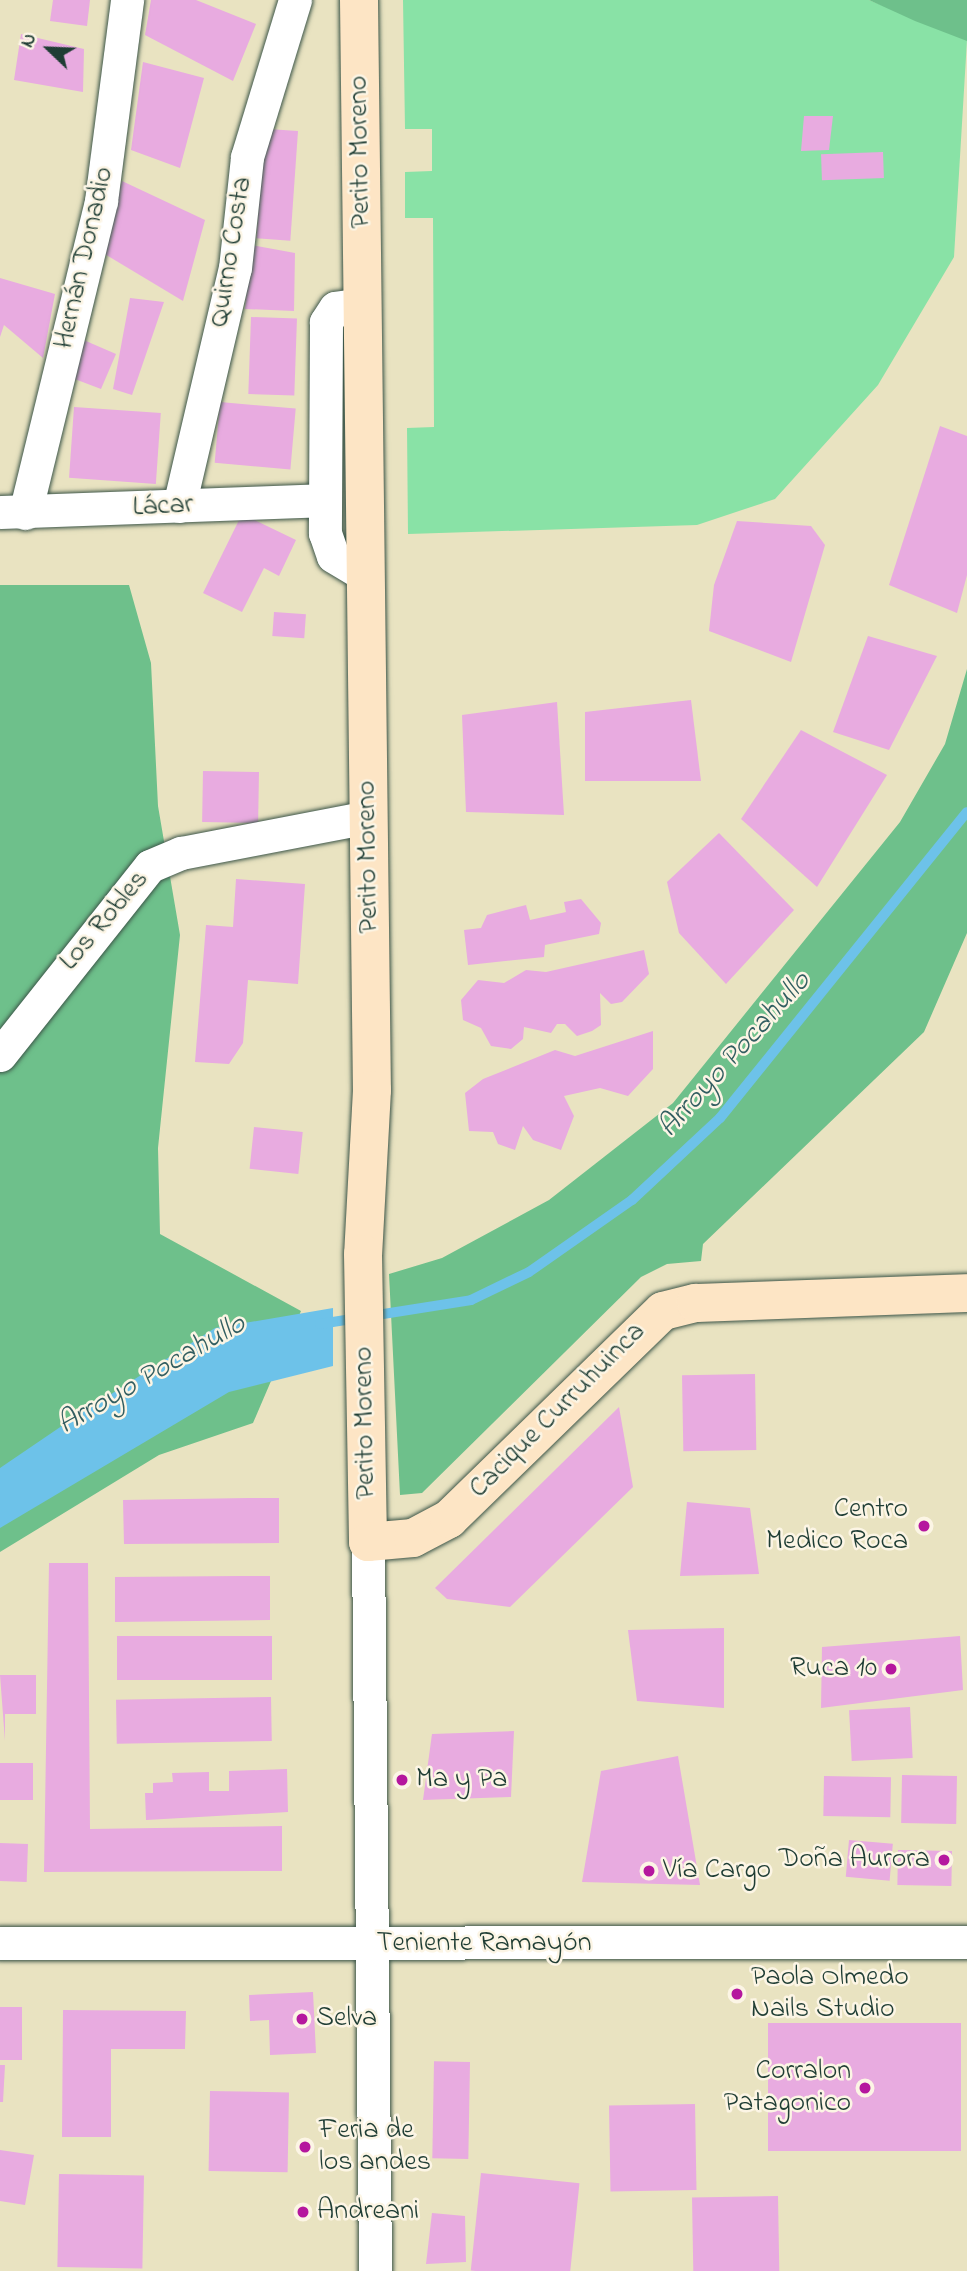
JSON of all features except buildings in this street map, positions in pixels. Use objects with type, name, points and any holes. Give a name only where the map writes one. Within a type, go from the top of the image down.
[{"type":"main road","name":"Perito Moreno","points":[[359,0],[372,1112],[363,1275],[368,1542]]},
{"type":"main road","name":"Cacique Curruhuinca","points":[[368,1542],[413,1538],[449,1519],[663,1311],[696,1303],[967,1293]]},
{"type":"main road","points":[[886,1296],[967,1316]]},
{"type":"street","name":"Hernán Donadio","points":[[12,512],[101,201],[127,0]]},
{"type":"street","name":"Quirno Costa","points":[[180,506],[235,268],[247,157],[295,0]]},
{"type":"street","points":[[363,304],[335,308],[326,321],[325,500],[329,549],[366,576]]},
{"type":"street","name":"Lácar","points":[[12,512],[325,500]]},
{"type":"street","name":"Los Robles","points":[[0,1055],[150,866],[181,853],[369,817]]},
{"type":"street","name":"Perito Moreno","points":[[368,1542],[369,1944],[375,2271]]},
{"type":"street","name":"Teniente Ramayón","points":[[0,1943],[967,1942]]},
{"type":"green space","points":[[403,0],[869,0],[967,40],[954,257],[878,385],[775,499],[697,525],[408,534],[407,428],[434,427],[433,218],[405,218],[405,172],[432,171],[432,129],[405,129]]},
{"type":"green space","points":[[869,0],[967,0],[967,41],[915,21]]},
{"type":"green space","points":[[0,585],[129,585],[151,663],[158,806],[180,935],[158,1148],[160,1234],[301,1311],[253,1423],[159,1455],[0,1552]]},
{"type":"green space","points":[[967,669],[967,933],[924,1032],[703,1244],[701,1261],[667,1264],[641,1277],[422,1493],[400,1495],[389,1274],[442,1258],[549,1200],[673,1103],[900,822],[945,744]]},
{"type":"water","points":[[333,1308],[333,1366],[229,1392],[0,1528],[0,1468],[75,1417],[215,1328]]},
{"type":"waterway","name":"Arroyo Pocahullo","points":[[320,1324],[471,1300],[529,1272],[632,1200],[720,1118],[967,812]]},
{"type":"place","name":"Centro Medico Roca","points":[[924,1526]]},
{"type":"place","name":"Ruca 10","points":[[891,1669]]},
{"type":"place","name":"Ma y Pa","points":[[402,1780]]},
{"type":"place","name":"Doña Aurora","points":[[944,1860]]},
{"type":"place","name":"Vía Cargo","points":[[649,1871]]},
{"type":"place","name":"Paola Olmedo Nails Studio","points":[[737,1994]]},
{"type":"place","name":"Selva","points":[[302,2019]]},
{"type":"place","name":"Corralon Patagonico","points":[[865,2088]]},
{"type":"place","name":"Feria de los andes","points":[[305,2147]]},
{"type":"place","name":"Andreani","points":[[303,2212]]}]
